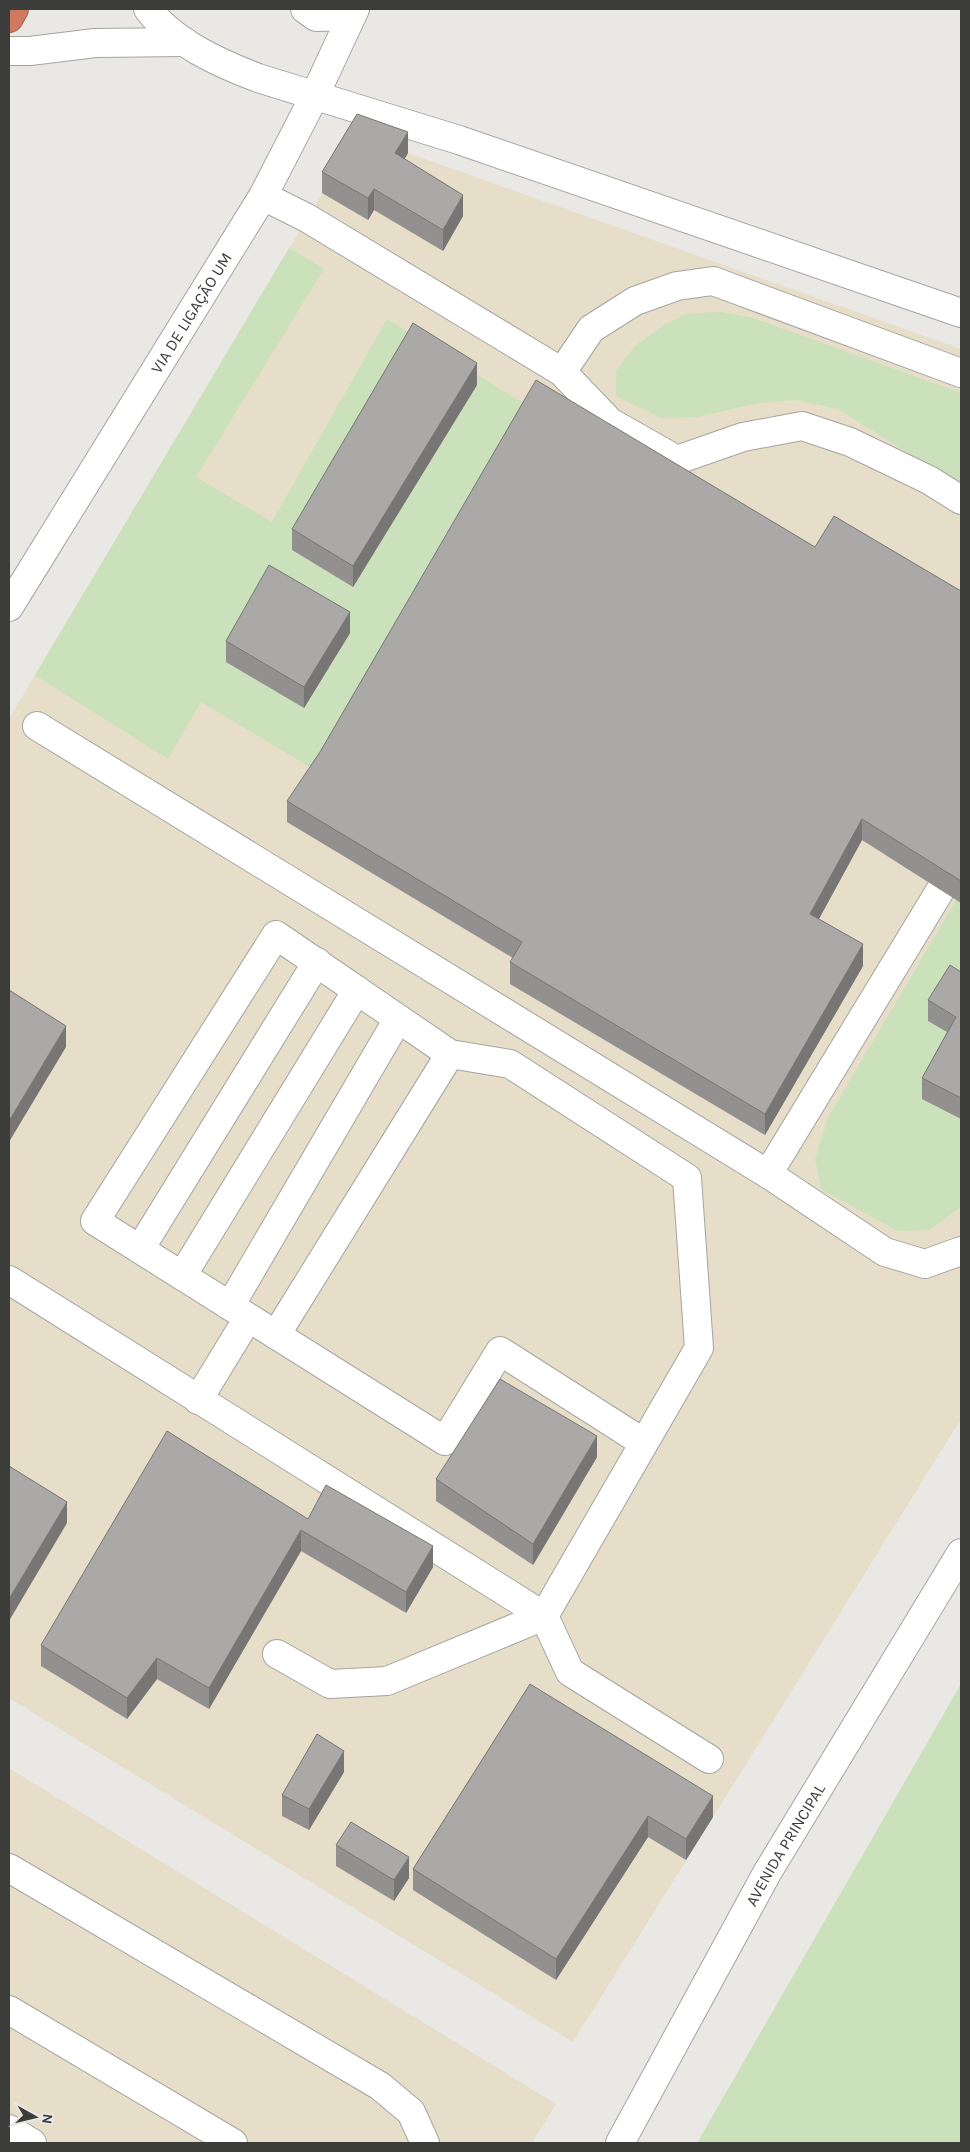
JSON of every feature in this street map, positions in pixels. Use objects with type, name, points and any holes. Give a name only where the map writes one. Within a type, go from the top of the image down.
[{"type":"highway","points":[[9,18],[14,9]]},
{"type":"lane","points":[[148,9],[185,42],[228,67],[314,97],[459,140],[961,314]]},
{"type":"lane","points":[[305,9],[316,17],[353,12]]},
{"type":"lane","name":"VIA DE LIGAÇÃO UM","points":[[9,607],[263,196],[314,97],[353,12]]},
{"type":"lane","points":[[9,51],[30,51],[95,43],[185,42]]},
{"type":"lane","points":[[263,196],[307,218],[562,372],[610,422],[677,460],[743,437],[802,426],[850,442],[930,480],[961,500]]},
{"type":"lane","points":[[562,372],[591,329],[635,301],[677,286],[713,281],[961,373]]},
{"type":"lane","points":[[37,726],[768,1174],[885,1252],[925,1264],[961,1251]]},
{"type":"lane","points":[[768,1174],[941,889]]},
{"type":"lane","points":[[277,1654],[330,1684],[387,1681],[544,1616],[644,1444],[699,1348],[686,1178],[510,1064],[450,1054],[276,935],[95,1221],[445,1441],[500,1351],[644,1444]]},
{"type":"lane","points":[[140,1249],[317,962]]},
{"type":"lane","points":[[182,1276],[357,990]]},
{"type":"lane","points":[[198,1400],[239,1312],[398,1018]]},
{"type":"lane","points":[[276,1335],[450,1054]]},
{"type":"lane","points":[[9,1280],[544,1616],[570,1672],[709,1758]]},
{"type":"lane","name":"AVENIDA PRINCIPAL","points":[[620,2143],[767,1873],[961,1552]]},
{"type":"lane","points":[[9,1868],[380,2086],[411,2112],[424,2143]]},
{"type":"lane","points":[[9,2010],[233,2143]]},
{"type":"lane","points":[[9,2129],[32,2143]]},
{"type":"shaded area","points":[[357,135],[961,349],[961,1419],[573,2042],[9,1698],[9,719]]},
{"type":"shaded area","points":[[9,1768],[556,2104],[532,2143],[9,2143]]},
{"type":"green space","points":[[289,248],[324,269],[196,477],[272,522],[387,319],[531,408],[320,773],[201,702],[168,759],[35,675]]},
{"type":"green space","points":[[720,312],[750,317],[961,393],[961,486],[838,409],[796,400],[759,403],[697,417],[661,418],[616,396],[616,371],[635,346],[663,326],[686,314]]},
{"type":"green space","points":[[957,899],[961,902],[961,993],[956,1038],[961,1119],[961,1207],[929,1230],[898,1231],[821,1189],[815,1159],[829,1116]]},
{"type":"green space","points":[[961,1684],[961,2143],[697,2143]]},
{"type":"building","points":[[357,114],[408,132],[395,153],[463,195],[443,230],[374,189],[368,198],[322,172]]},
{"type":"building","points":[[413,323],[477,363],[353,566],[292,529]]},
{"type":"building","points":[[536,380],[815,547],[834,516],[961,591],[961,881],[862,819],[810,914],[863,944],[765,1114],[510,962],[522,942],[287,801],[320,752]]},
{"type":"building","points":[[269,565],[350,612],[304,687],[226,641]]},
{"type":"building","points":[[950,965],[961,972],[961,1098],[922,1078],[956,1017],[928,1000]]},
{"type":"building","points":[[9,990],[66,1026],[9,1121]]},
{"type":"building","points":[[500,1379],[597,1436],[533,1544],[436,1479]]},
{"type":"building","points":[[167,1431],[308,1519],[326,1485],[433,1546],[406,1592],[301,1530],[209,1688],[157,1658],[127,1698],[41,1645]]},
{"type":"building","points":[[9,1466],[67,1502],[9,1599]]},
{"type":"building","points":[[530,1684],[713,1796],[686,1839],[648,1816],[556,1959],[413,1869]]},
{"type":"building","points":[[317,1734],[344,1751],[309,1809],[282,1795]]},
{"type":"building","points":[[351,1822],[409,1857],[394,1880],[336,1845]]}]
